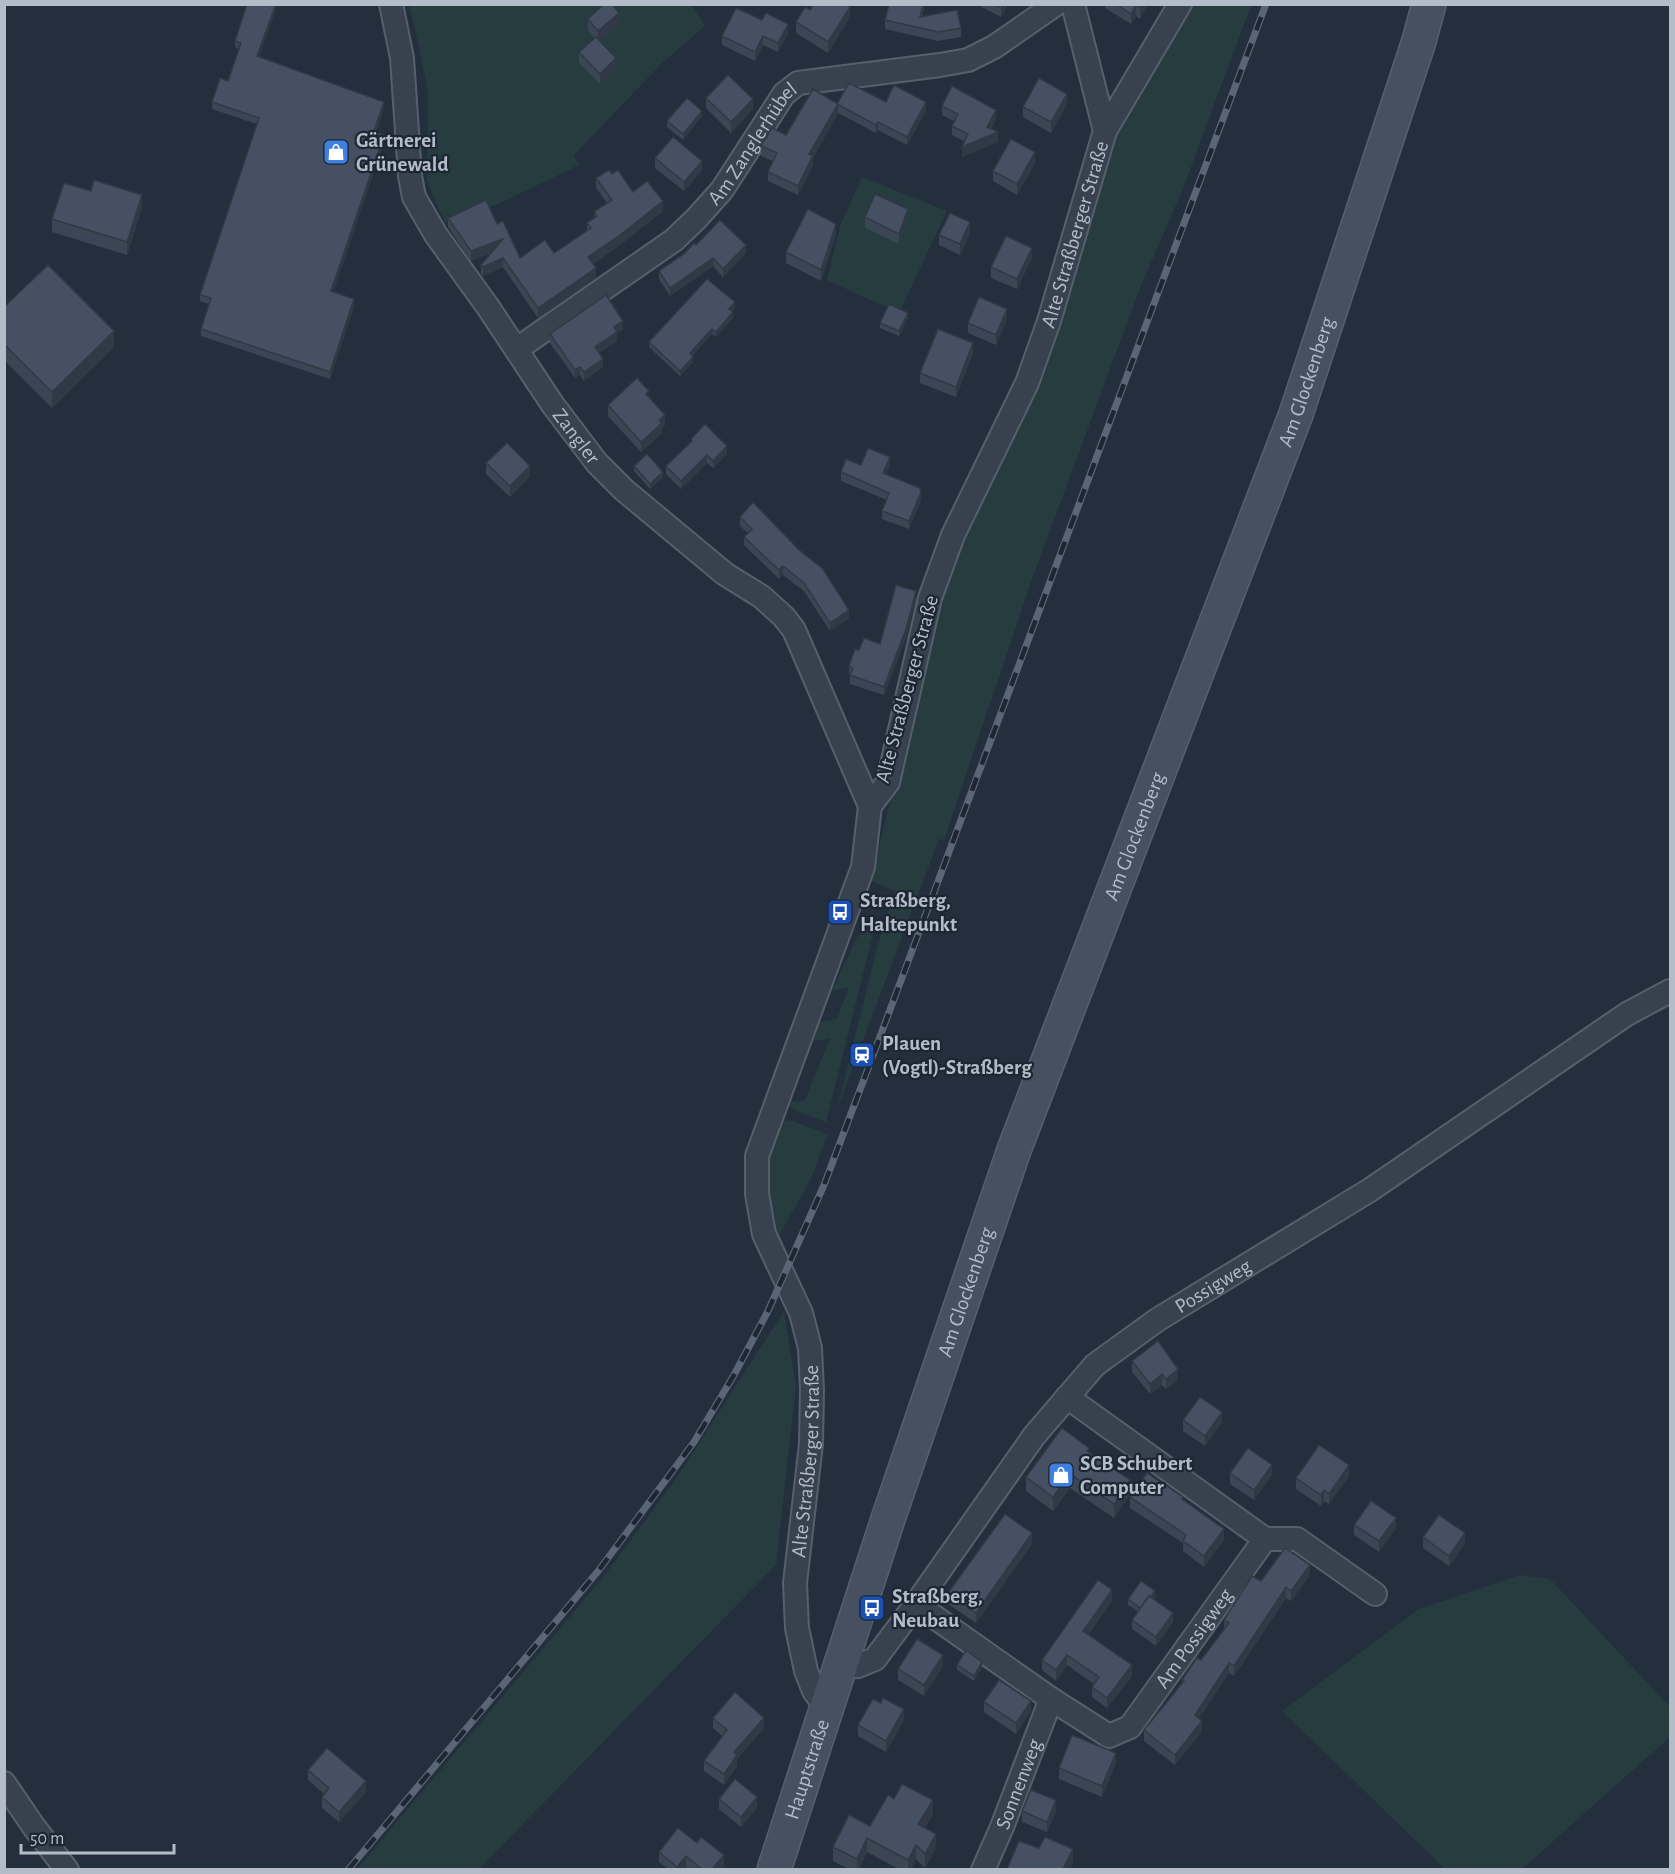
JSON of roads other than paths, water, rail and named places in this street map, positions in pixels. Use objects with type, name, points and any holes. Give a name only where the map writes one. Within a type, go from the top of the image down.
[{"type":"main road","name":"Am Glockenberg","points":[[840,1667],[1014,1150],[1296,414],[1419,41],[1429,4]]},
{"type":"main road","name":"Hauptstraße","points":[[774,1869],[840,1667]]},
{"type":"street","name":"Zangler","points":[[391,4],[402,58],[410,176],[414,197],[436,236],[517,349],[553,405],[597,463],[624,490],[725,574],[762,597],[794,630],[870,806]]},
{"type":"street","name":"Am Zanglerhübel","points":[[517,349],[674,240],[689,226],[722,190],[784,94],[798,82],[968,60],[994,48],[1056,4]]},
{"type":"street","points":[[1073,4],[1105,131]]},
{"type":"street","name":"Alte Straßberger Straße","points":[[827,1709],[814,1691],[806,1671],[796,1617],[795,1583],[811,1444],[810,1348],[801,1313],[764,1234],[757,1194],[757,1156],[863,867],[870,806],[888,782],[930,598],[953,535],[1028,383],[1049,321],[1105,131],[1180,4]]},
{"type":"street","name":"Possigweg","points":[[840,1667],[858,1666],[875,1659],[1034,1436],[1095,1365],[1156,1320],[1370,1190],[1627,1014],[1671,991]]},
{"type":"street","points":[[1067,1397],[1265,1539],[1297,1539],[1374,1594]]},
{"type":"street","name":"Am Possigweg","points":[[916,1604],[1051,1699],[1109,1736],[1130,1727],[1265,1539]]},
{"type":"street","name":"Sonnenweg","points":[[983,1869],[1002,1827],[1051,1699]]},
{"type":"street","points":[[4,1783],[34,1827],[67,1869]]},
{"type":"railway","points":[[348,1870],[599,1570],[694,1442],[734,1375],[768,1311],[824,1185],[1266,4]]},
{"type":"place","name":"Gärtnerei Grünewald","points":[[336,152]]},
{"type":"place","name":"Straßberg, Haltepunkt","points":[[840,912]]},
{"type":"place","name":"Plauen (Vogtl)-Straßberg","points":[[862,1055]]},
{"type":"place","name":"SCB Schubert Computer","points":[[1061,1475]]},
{"type":"place","name":"Straßberg, Neubau","points":[[872,1608]]}]
